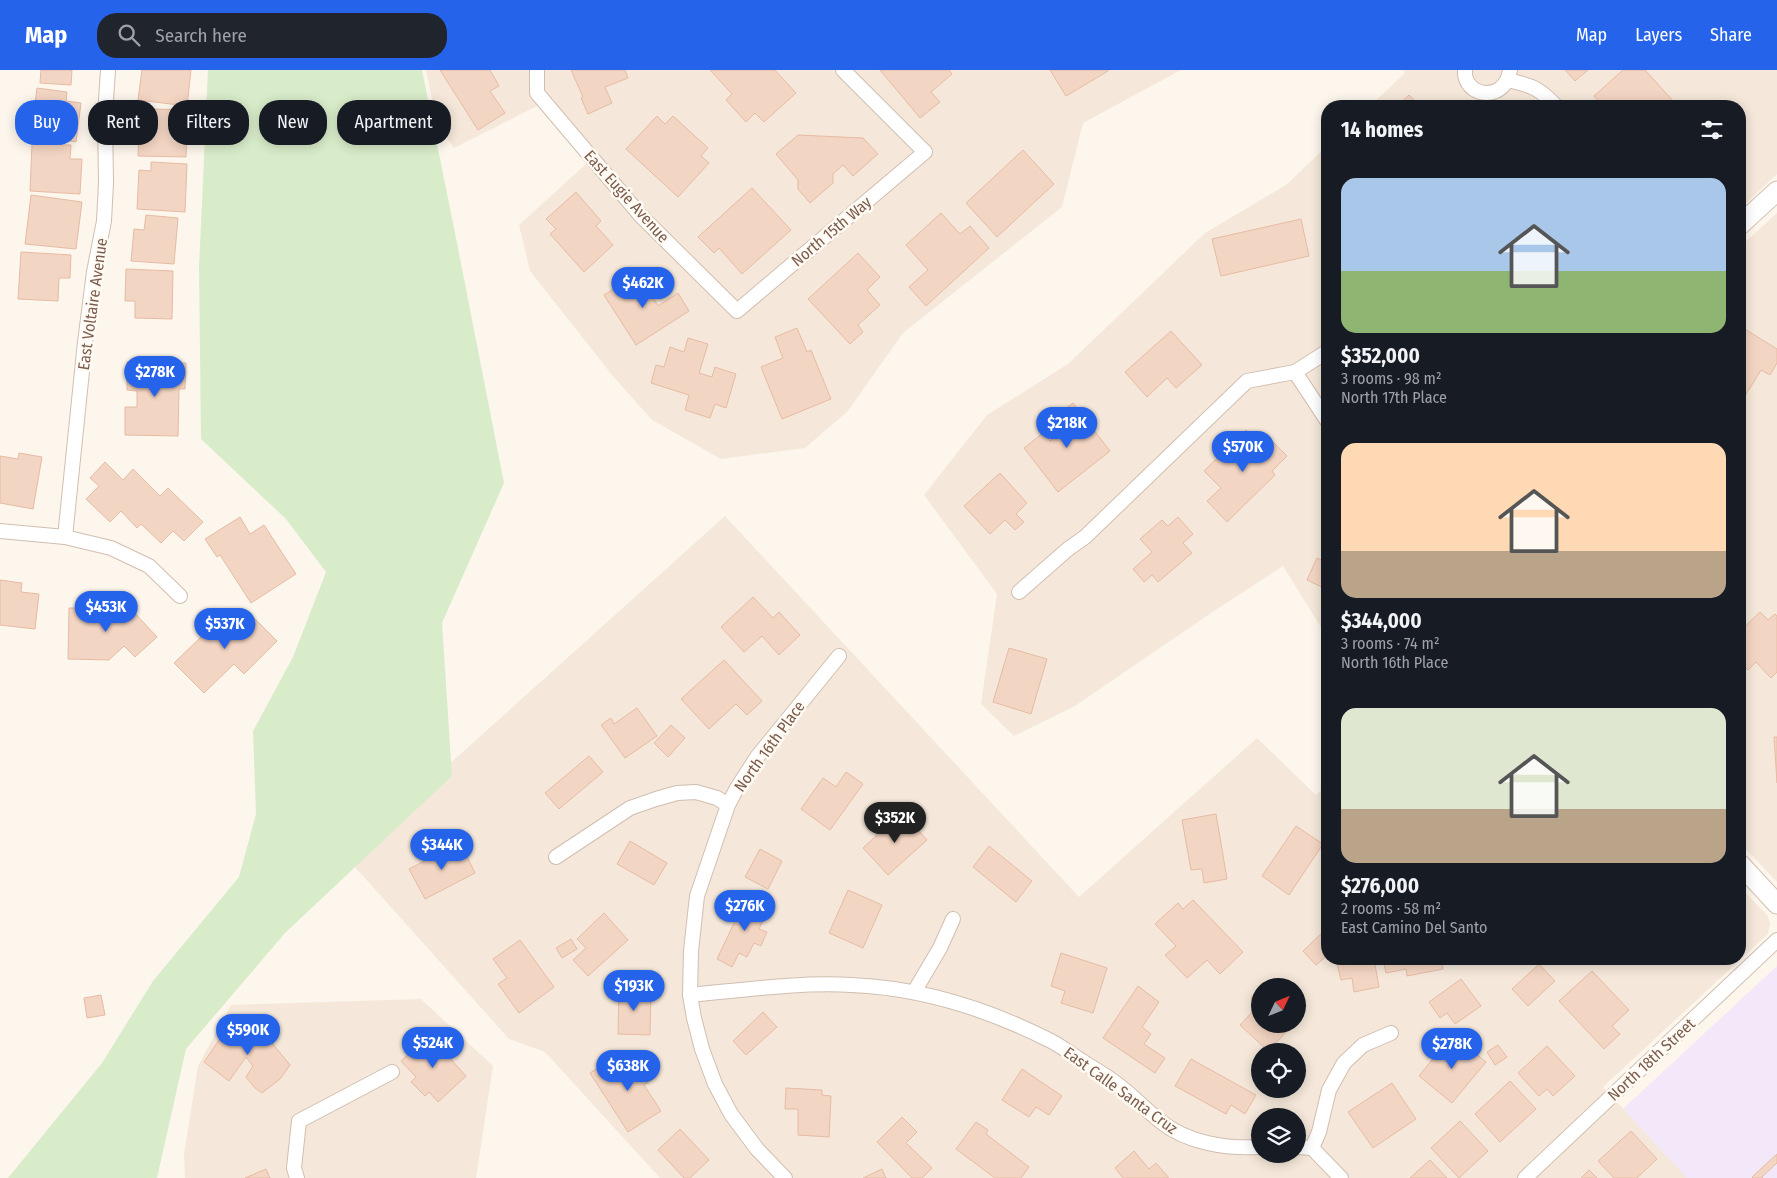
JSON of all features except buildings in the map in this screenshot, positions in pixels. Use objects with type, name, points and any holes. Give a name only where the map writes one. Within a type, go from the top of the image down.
[{"type":"street","name":"East Voltaire Avenue","points":[[65,537],[85,342],[94,272],[104,221],[106,182],[105,115],[108,70]]},
{"type":"street","name":"East Eugie Avenue","points":[[537,70],[537,93],[641,216],[737,311]]},
{"type":"street","name":"North 15th Way","points":[[737,311],[925,152],[843,70]]},
{"type":"street","points":[[1465,70],[1466,79],[1470,85],[1481,93],[1490,94],[1499,90],[1509,75],[1543,92],[1550,100]]},
{"type":"street","points":[[1746,219],[1777,191]]},
{"type":"street","points":[[1019,592],[1068,549],[1085,537],[1247,381],[1295,372],[1321,355]]},
{"type":"street","points":[[1295,372],[1321,411]]},
{"type":"street","points":[[0,531],[65,537],[110,548],[150,566],[180,596]]},
{"type":"street","name":"North 16th Place","points":[[556,857],[630,808],[678,793],[696,792],[717,798],[728,805],[757,757],[839,656]]},
{"type":"street","points":[[728,805],[697,896],[691,951],[690,995],[702,1049],[715,1084],[731,1114],[757,1149],[785,1178]]},
{"type":"street","points":[[1746,870],[1777,904]]},
{"type":"street","points":[[914,992],[940,948],[952,919]]},
{"type":"street","name":"North 18th Street","points":[[1525,1178],[1777,940]]},
{"type":"street","name":"East Calle Santa Cruz","points":[[690,995],[820,984],[853,985],[914,992],[960,1004],[1009,1021],[1049,1040],[1118,1084],[1162,1123],[1184,1135],[1235,1148],[1251,1147]]},
{"type":"street","points":[[1312,1148],[1319,1132],[1329,1090],[1344,1064],[1363,1045],[1391,1033]]},
{"type":"street","points":[[297,1178],[294,1168],[299,1121],[392,1072]]},
{"type":"street","points":[[1306,1148],[1312,1148],[1341,1178]]},
{"type":"shaded area","points":[[426,70],[1181,70],[1083,123],[1062,207],[903,333],[848,411],[805,448],[721,459],[652,420],[612,375],[530,271],[519,225],[596,155],[562,115],[553,98],[454,148],[451,144],[451,100],[432,100]]},
{"type":"shaded area","points":[[1403,70],[1777,70],[1777,174],[1746,203],[1746,100],[1376,100],[1405,73]]},
{"type":"shaded area","points":[[1321,152],[1321,627],[1283,566],[1075,706],[1014,736],[981,704],[997,594],[924,495],[987,415],[1068,364],[1205,233],[1286,185]]},
{"type":"shaded area","points":[[1777,213],[1777,882],[1746,849],[1746,241]]},
{"type":"shaded area","points":[[725,516],[1079,897],[1257,738],[1316,795],[1321,790],[1321,965],[1735,965],[1603,1087],[1688,1178],[660,1178],[545,1052],[509,1039],[346,857]]},
{"type":"shaded area","points":[[1746,893],[1767,915],[1770,923],[1768,934],[1746,954]]},
{"type":"shaded area","points":[[1777,966],[1777,1178],[1687,1178],[1623,1109]]},
{"type":"shaded area","points":[[421,999],[493,1066],[476,1178],[185,1178],[184,1154],[198,1066],[231,1005]]},
{"type":"green space","points":[[208,70],[422,70],[428,100],[337,100],[337,145],[437,145],[504,483],[442,623],[452,776],[285,933],[186,1049],[157,1178],[8,1178],[102,1063],[153,981],[239,877],[256,814],[253,731],[293,657],[326,572],[286,519],[201,439],[199,268],[205,145],[249,145],[249,100],[207,100]]}]
